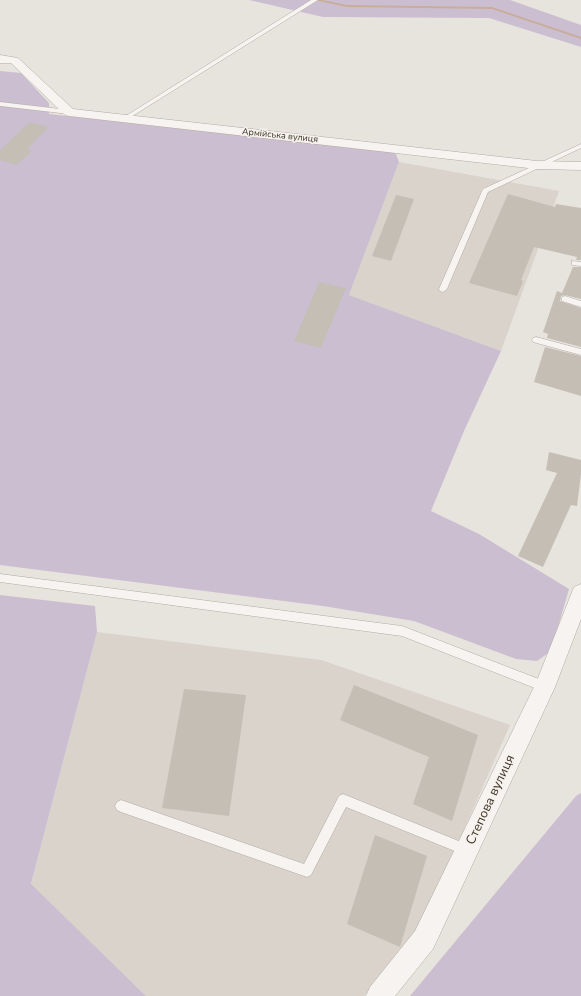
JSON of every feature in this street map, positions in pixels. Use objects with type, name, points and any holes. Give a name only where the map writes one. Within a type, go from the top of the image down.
[{"type":"street","points":[[0,59],[14,60],[69,112]]},
{"type":"street","name":"Армійська вулиця","points":[[69,112],[537,165],[581,166]]},
{"type":"street","name":"Степова вулиця","points":[[379,996],[424,940],[545,686],[581,593]]},
{"type":"lane","points":[[124,119],[314,0]]},
{"type":"lane","points":[[0,104],[69,112]]},
{"type":"lane","points":[[443,289],[485,191],[537,165],[581,146]]},
{"type":"lane","points":[[565,299],[581,304]]},
{"type":"lane","points":[[536,340],[581,352]]},
{"type":"lane","points":[[0,578],[402,631],[545,686]]},
{"type":"lane","points":[[121,806],[306,871],[343,800],[467,850]]},
{"type":"shaded area","points":[[249,0],[510,0],[581,25],[581,47],[489,18],[323,17]]},
{"type":"shaded area","points":[[0,71],[21,73],[49,103],[49,114],[395,152],[399,162],[349,295],[501,351],[464,431],[431,511],[479,534],[569,589],[551,651],[537,661],[516,659],[414,621],[323,606],[0,565]]},
{"type":"shaded area","points":[[399,162],[559,191],[501,351],[349,295]]},
{"type":"shaded area","points":[[0,595],[95,606],[97,632],[31,884],[146,996],[0,996]]},
{"type":"shaded area","points":[[97,632],[321,660],[510,725],[418,934],[364,996],[146,996],[31,885]]},
{"type":"shaded area","points":[[581,793],[581,996],[410,996],[576,796]]},
{"type":"building","points":[[30,122],[49,127],[27,149],[32,151],[16,165],[0,160],[0,150]]},
{"type":"building","points":[[508,194],[555,207],[556,204],[581,208],[581,260],[576,260],[577,257],[534,247],[521,280],[523,281],[517,296],[469,283]]},
{"type":"building","points":[[396,195],[414,199],[391,261],[372,256]]},
{"type":"building","points":[[573,267],[581,267],[581,299],[565,295],[561,296],[560,301],[581,308],[581,347],[547,338],[548,334],[543,332],[557,291],[562,293]]},
{"type":"building","points":[[319,282],[346,288],[321,348],[294,341]]},
{"type":"building","points":[[545,347],[581,356],[581,396],[534,382]]},
{"type":"building","points":[[549,452],[581,460],[581,474],[577,506],[571,505],[543,567],[518,556],[557,473],[546,470]]},
{"type":"building","points":[[354,685],[478,735],[452,821],[413,804],[429,757],[340,720]]},
{"type":"building","points":[[184,689],[246,695],[229,816],[162,808]]},
{"type":"building","points":[[375,835],[427,856],[400,947],[347,924]]},
{"type":"waterway","points":[[316,0],[347,6],[492,8],[581,38]]}]
